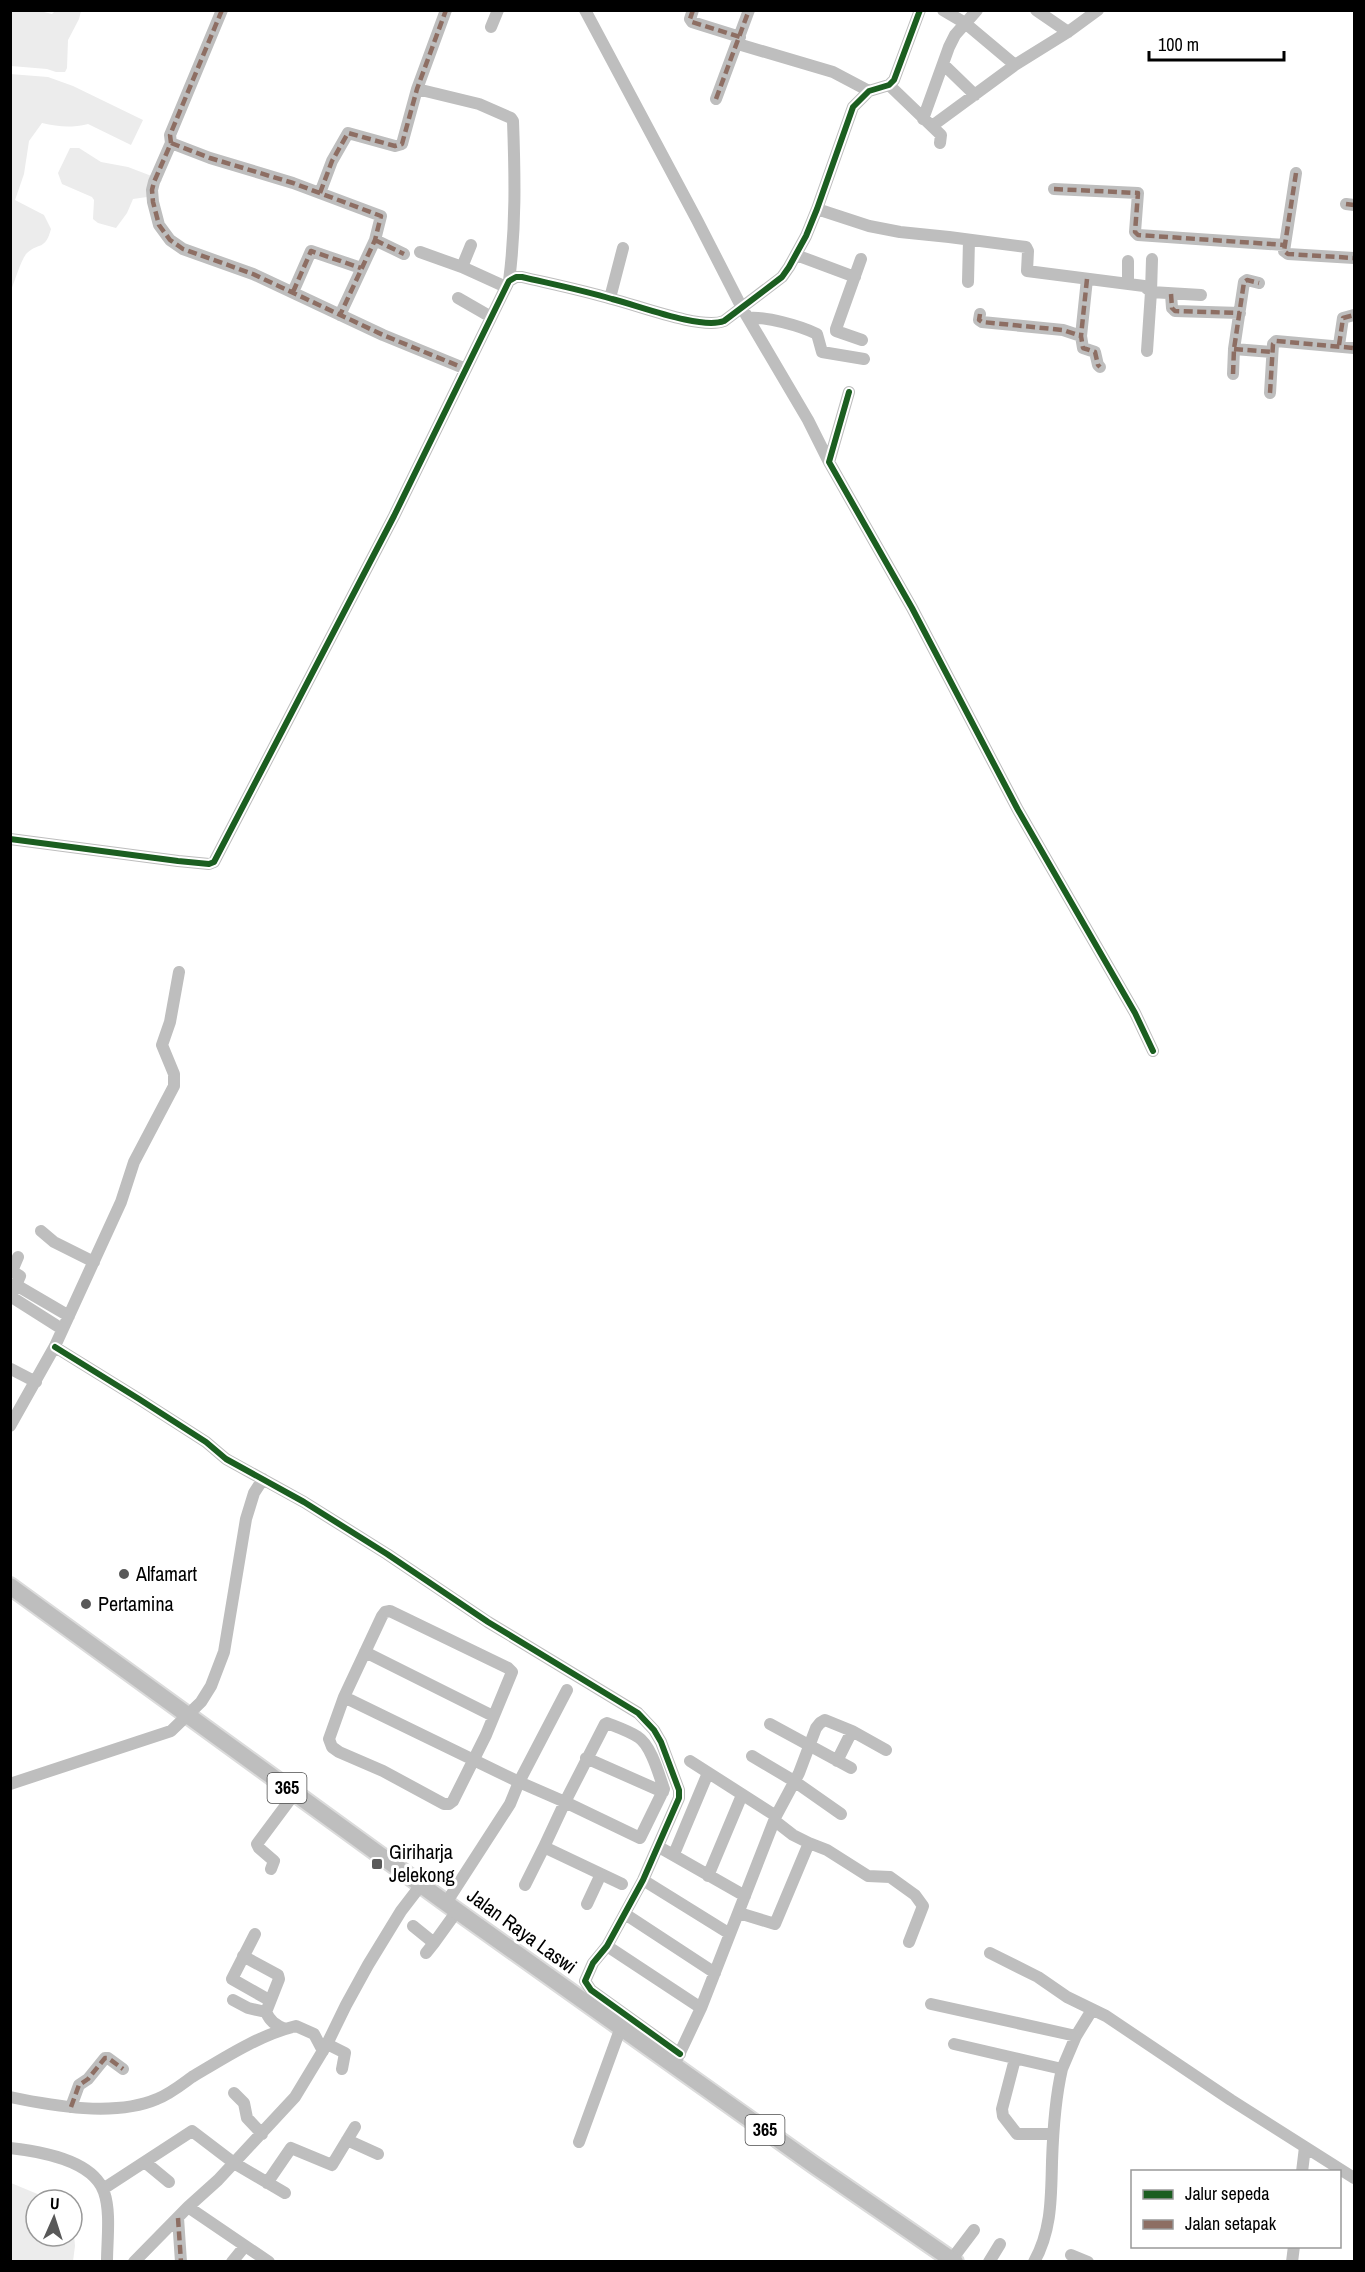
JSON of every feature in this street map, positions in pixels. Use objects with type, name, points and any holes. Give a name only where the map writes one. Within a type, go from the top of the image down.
[{"type":"main road","name":"Jalan Raya Laswi","points":[[10,1586],[451,1907],[621,2027],[671,2055],[814,2165],[953,2260]]},
{"type":"street","points":[[222,10],[170,135],[171,143],[154,182],[152,190],[157,220],[163,232],[183,249],[252,274],[383,335],[466,369]]},
{"type":"street","points":[[320,193],[332,160],[348,133],[395,146],[401,145],[417,88],[446,10]]},
{"type":"street","points":[[491,27],[498,10]]},
{"type":"street","points":[[585,10],[698,220],[745,313],[808,420],[912,608],[1018,810],[1136,1013],[1153,1051]]},
{"type":"street","points":[[693,10],[690,19],[692,22],[833,72],[869,91]]},
{"type":"street","points":[[716,99],[748,10]]},
{"type":"street","points":[[508,284],[516,277],[522,277],[673,316],[714,324],[745,313],[782,277],[796,255],[817,209],[853,107],[869,91],[889,85],[897,75],[920,10]]},
{"type":"street","points":[[943,10],[962,18],[1016,65]]},
{"type":"street","points":[[927,122],[928,102],[962,18],[977,10]]},
{"type":"street","points":[[1035,10],[1068,32]]},
{"type":"street","points":[[927,122],[945,116],[1098,10]]},
{"type":"street","points":[[943,64],[975,95]]},
{"type":"street","points":[[889,85],[941,135],[940,143]]},
{"type":"street","points":[[10,839],[178,861],[208,864],[214,862],[394,516],[508,284],[514,236],[516,188],[513,121],[479,104],[417,88]]},
{"type":"street","points":[[928,102],[945,116]]},
{"type":"street","points":[[171,143],[381,216],[375,240],[340,315]]},
{"type":"street","points":[[1296,173],[1284,251],[1288,254],[1354,258]]},
{"type":"street","points":[[1054,189],[1138,193],[1135,232],[1138,235],[1285,245]]},
{"type":"street","points":[[817,209],[883,229],[1026,247],[1028,251],[1027,271],[1128,282],[1144,286],[1151,292],[1201,294]]},
{"type":"street","points":[[375,240],[404,254]]},
{"type":"street","points":[[968,282],[969,240]]},
{"type":"street","points":[[462,267],[471,245]]},
{"type":"street","points":[[610,298],[623,248]]},
{"type":"street","points":[[293,292],[311,251],[361,268]]},
{"type":"street","points":[[420,252],[508,284]]},
{"type":"street","points":[[796,255],[855,277]]},
{"type":"street","points":[[861,259],[836,332],[862,340]]},
{"type":"street","points":[[1147,351],[1152,259]]},
{"type":"street","points":[[1128,261],[1128,282]]},
{"type":"street","points":[[1087,279],[1081,336],[1083,348],[1095,352],[1100,367]]},
{"type":"street","points":[[1233,374],[1234,349],[1245,281],[1259,283]]},
{"type":"street","points":[[1172,294],[1172,308],[1175,311],[1240,313]]},
{"type":"street","points":[[458,298],[491,317]]},
{"type":"street","points":[[745,313],[817,334],[822,352],[864,359]]},
{"type":"street","points":[[980,314],[982,322],[1063,330],[1081,336]]},
{"type":"street","points":[[1339,345],[1344,318],[1354,315]]},
{"type":"street","points":[[1270,393],[1272,352],[1276,340],[1354,348]]},
{"type":"street","points":[[1234,349],[1272,352]]},
{"type":"street","points":[[830,462],[849,392]]},
{"type":"street","points":[[10,1426],[15,1408],[36,1382],[55,1347],[124,1195],[134,1162],[174,1086],[174,1074],[162,1045],[170,1022],[179,972]]},
{"type":"street","points":[[41,1232],[54,1242],[94,1262]]},
{"type":"street","points":[[12,1292],[20,1276],[12,1271],[18,1257]]},
{"type":"street","points":[[12,1292],[69,1316]]},
{"type":"street","points":[[12,1292],[62,1329]]},
{"type":"street","points":[[55,1347],[187,1430],[226,1459],[387,1554],[537,1653],[638,1713],[654,1730],[680,1790],[679,1798],[643,1880],[607,1946],[587,1972],[585,1981],[587,1986],[671,2055],[701,2008],[775,1818],[810,1746],[816,1728],[825,1720],[852,1731],[886,1750]]},
{"type":"street","points":[[11,1369],[36,1382]]},
{"type":"street","points":[[10,1784],[155,1738],[171,1731],[188,1716],[206,1694],[218,1671],[232,1609],[246,1519],[254,1493],[263,1479]]},
{"type":"street","points":[[390,1611],[512,1672],[474,1759],[453,1801],[449,1804],[444,1804],[332,1747],[329,1739],[344,1697],[382,1616],[385,1612],[390,1611]]},
{"type":"street","points":[[365,1652],[493,1716]]},
{"type":"street","points":[[413,1926],[430,1948],[468,1873],[510,1804],[567,1690]]},
{"type":"street","points":[[344,1697],[519,1782],[565,1802],[640,1838],[664,1789],[644,1741],[607,1723],[604,1724],[586,1758],[565,1802],[544,1847],[525,1885]]},
{"type":"street","points":[[771,1724],[851,1768]]},
{"type":"street","points":[[837,1761],[852,1731]]},
{"type":"street","points":[[752,1756],[794,1781],[841,1814]]},
{"type":"street","points":[[586,1758],[663,1792]]},
{"type":"street","points":[[690,1761],[775,1818],[793,1834],[827,1850],[868,1876],[890,1878],[915,1895],[923,1906],[909,1942]]},
{"type":"street","points":[[674,1854],[708,1773]]},
{"type":"street","points":[[271,1869],[274,1864],[273,1859],[257,1844],[295,1793]]},
{"type":"street","points":[[708,1876],[742,1795]]},
{"type":"street","points":[[739,1912],[775,1924],[809,1843]]},
{"type":"street","points":[[544,1847],[622,1884]]},
{"type":"street","points":[[659,1847],[745,1896]]},
{"type":"street","points":[[587,1904],[601,1875]]},
{"type":"street","points":[[643,1880],[730,1934]]},
{"type":"street","points":[[134,2262],[218,2180],[295,2097],[325,2048],[368,1965],[401,1911],[421,1884]]},
{"type":"street","points":[[625,1914],[715,1973]]},
{"type":"street","points":[[255,1934],[232,1980],[268,2006]]},
{"type":"street","points":[[607,1946],[701,2008]]},
{"type":"street","points":[[990,1953],[1029,1972],[1067,1997],[1106,2016],[1354,2178]]},
{"type":"street","points":[[243,1956],[278,1975],[279,1979],[268,2006],[270,2019],[277,2026],[285,2029]]},
{"type":"street","points":[[233,2000],[248,2008],[268,2006]]},
{"type":"street","points":[[931,2004],[1076,2036]]},
{"type":"street","points":[[1035,2262],[1046,2235],[1052,2206],[1053,2134],[1062,2069],[1076,2036],[1092,2010]]},
{"type":"street","points":[[10,2097],[71,2107],[123,2106],[156,2100],[217,2062],[285,2029],[296,2026],[314,2034],[325,2048],[345,2053],[342,2069]]},
{"type":"street","points":[[579,2142],[621,2027]]},
{"type":"street","points":[[954,2044],[1062,2069]]},
{"type":"street","points":[[71,2107],[79,2085],[88,2079],[105,2058],[123,2069]]},
{"type":"street","points":[[1015,2059],[1002,2109],[1003,2116],[1017,2134],[1053,2134]]},
{"type":"street","points":[[234,2093],[244,2103],[246,2118],[262,2134]]},
{"type":"street","points":[[267,2182],[291,2148],[330,2165],[333,2164],[355,2127]]},
{"type":"street","points":[[103,2189],[192,2131],[234,2163],[285,2193]]},
{"type":"street","points":[[347,2140],[378,2154]]},
{"type":"street","points":[[1302,2170],[1305,2147]]},
{"type":"street","points":[[10,2148],[45,2154],[79,2165],[103,2189],[106,2205],[107,2262]]},
{"type":"street","points":[[146,2163],[168,2182]]},
{"type":"street","points":[[188,2207],[269,2262]]},
{"type":"street","points":[[178,2218],[181,2262]]},
{"type":"street","points":[[953,2260],[974,2230]]},
{"type":"street","points":[[989,2262],[1000,2244]]},
{"type":"street","points":[[232,2262],[245,2246]]},
{"type":"street","points":[[1071,2255],[1088,2262]]},
{"type":"shaded area","points":[[10,11],[40,11],[52,14],[55,11],[81,11],[68,40],[65,72],[11,66]]},
{"type":"shaded area","points":[[10,74],[48,77],[73,86],[143,120],[131,145],[88,124],[65,127],[42,123],[29,141],[24,174],[15,200],[44,215],[51,229],[44,243],[25,256],[11,290]]},
{"type":"shaded area","points":[[70,148],[79,148],[101,162],[128,167],[162,180],[147,197],[133,199],[127,213],[116,228],[98,223],[93,219],[94,200],[92,197],[62,184],[58,173]]},
{"type":"shaded area","points":[[11,2183],[24,2188],[24,2248],[75,2248],[73,2261],[11,2261]]},
{"type":"marked path","points":[[222,10],[170,135],[171,143],[154,182],[153,202],[159,225],[170,240],[183,249],[253,274],[383,335],[466,369]]},
{"type":"marked path","points":[[320,193],[332,161],[348,133],[395,146],[402,144],[417,89],[446,10]]},
{"type":"marked path","points":[[693,10],[690,19],[692,22],[740,37]]},
{"type":"marked path","points":[[716,99],[749,10]]},
{"type":"marked path","points":[[171,143],[210,158],[293,183],[381,216],[375,240],[340,315]]},
{"type":"marked path","points":[[1296,173],[1284,251],[1288,254],[1354,258]]},
{"type":"marked path","points":[[1054,189],[1138,193],[1135,232],[1138,235],[1285,245]]},
{"type":"marked path","points":[[1346,204],[1354,205]]},
{"type":"marked path","points":[[375,240],[404,254]]},
{"type":"marked path","points":[[293,292],[311,251],[361,268]]},
{"type":"marked path","points":[[1087,279],[1081,336],[1083,348],[1095,352],[1100,367]]},
{"type":"marked path","points":[[1233,374],[1234,349],[1244,282],[1247,280],[1259,283]]},
{"type":"marked path","points":[[1171,294],[1172,308],[1175,311],[1240,313]]},
{"type":"marked path","points":[[980,314],[979,320],[982,322],[1063,330],[1081,336]]},
{"type":"marked path","points":[[1339,345],[1343,318],[1354,315]]},
{"type":"marked path","points":[[1270,393],[1273,344],[1276,341],[1354,348]]},
{"type":"marked path","points":[[1234,349],[1272,352]]},
{"type":"marked path","points":[[71,2107],[79,2085],[88,2079],[105,2058],[123,2069]]},
{"type":"marked path","points":[[178,2218],[181,2262]]},
{"type":"cycle path","points":[[10,839],[178,861],[209,864],[214,862],[394,516],[509,281],[522,277],[590,293],[685,320],[714,323],[724,321],[782,277],[789,267],[806,236],[817,209],[853,107],[869,91],[889,85],[894,80],[920,10]]},
{"type":"cycle path","points":[[849,392],[829,462],[912,608],[1018,810],[1135,1013],[1153,1051]]},
{"type":"cycle path","points":[[55,1347],[206,1442],[226,1459],[304,1502],[488,1622],[638,1713],[654,1730],[661,1742],[679,1790],[679,1798],[643,1880],[607,1946],[593,1963],[585,1981],[591,1990],[680,2054]]},
{"type":"place","name":"Alfamart","points":[[124,1574]]},
{"type":"place","name":"Pertamina","points":[[86,1604]]},
{"type":"place","name":"Giriharja Jelekong","points":[[377,1864]]}]
